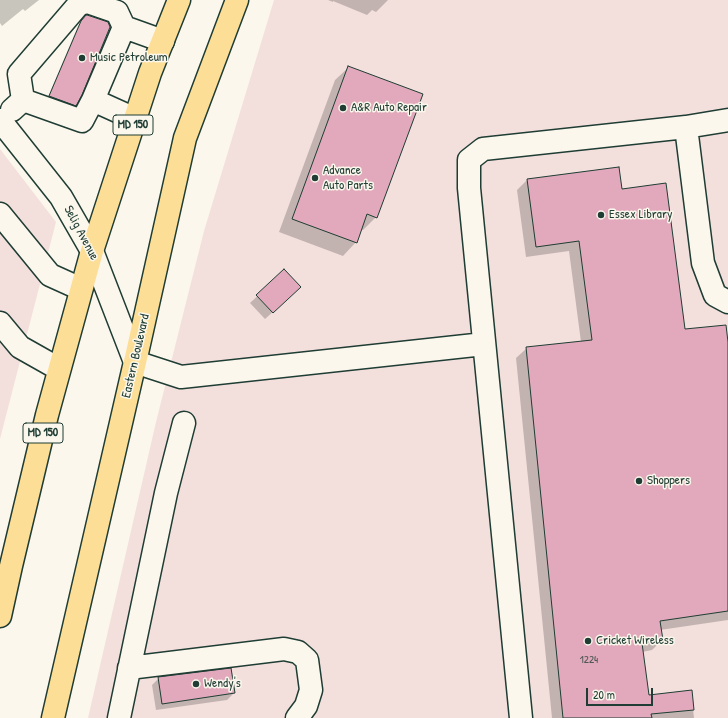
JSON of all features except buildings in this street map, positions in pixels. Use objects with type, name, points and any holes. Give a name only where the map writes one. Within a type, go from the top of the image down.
[{"type":"main road","name":"MD 150","points":[[1,605],[59,369],[81,288],[150,73],[179,0]]},
{"type":"main road","name":"Eastern Boulevard","points":[[52,718],[135,362],[185,138],[237,0]]},
{"type":"street","points":[[23,100],[19,74],[79,4],[88,2],[117,12],[124,27],[163,41]]},
{"type":"street","points":[[23,100],[82,121],[93,100],[124,27]]},
{"type":"street","points":[[0,119],[23,100]]},
{"type":"street","points":[[93,100],[135,119]]},
{"type":"street","name":"Selig Avenue","points":[[0,119],[61,197],[92,251],[135,362]]},
{"type":"street","points":[[520,718],[469,188],[469,160],[483,149],[686,127],[728,120]]},
{"type":"street","points":[[686,127],[703,263],[715,295],[728,302]]},
{"type":"street","points":[[0,214],[50,275],[81,288]]},
{"type":"street","points":[[0,323],[20,347],[59,369]]},
{"type":"street","points":[[135,362],[180,377],[484,344]]},
{"type":"street","points":[[118,718],[166,493],[184,423]]},
{"type":"street","points":[[129,668],[284,649],[298,652],[308,660],[311,690],[306,706],[297,718]]},
{"type":"shaded area","points":[[274,0],[728,0],[728,718],[88,718],[156,422],[204,231]]},
{"type":"shaded area","points":[[0,149],[56,222],[0,439]]},
{"type":"place","name":"Music Petroleum","points":[[82,58]]},
{"type":"place","name":"A&R Auto Repair","points":[[343,108]]},
{"type":"place","name":"Advance Auto Parts","points":[[315,178]]},
{"type":"place","name":"Essex Library","points":[[601,215]]},
{"type":"place","name":"Shoppers","points":[[639,481]]},
{"type":"place","name":"Cricket Wireless","points":[[588,641]]},
{"type":"place","name":"Wendy's","points":[[196,684]]}]
